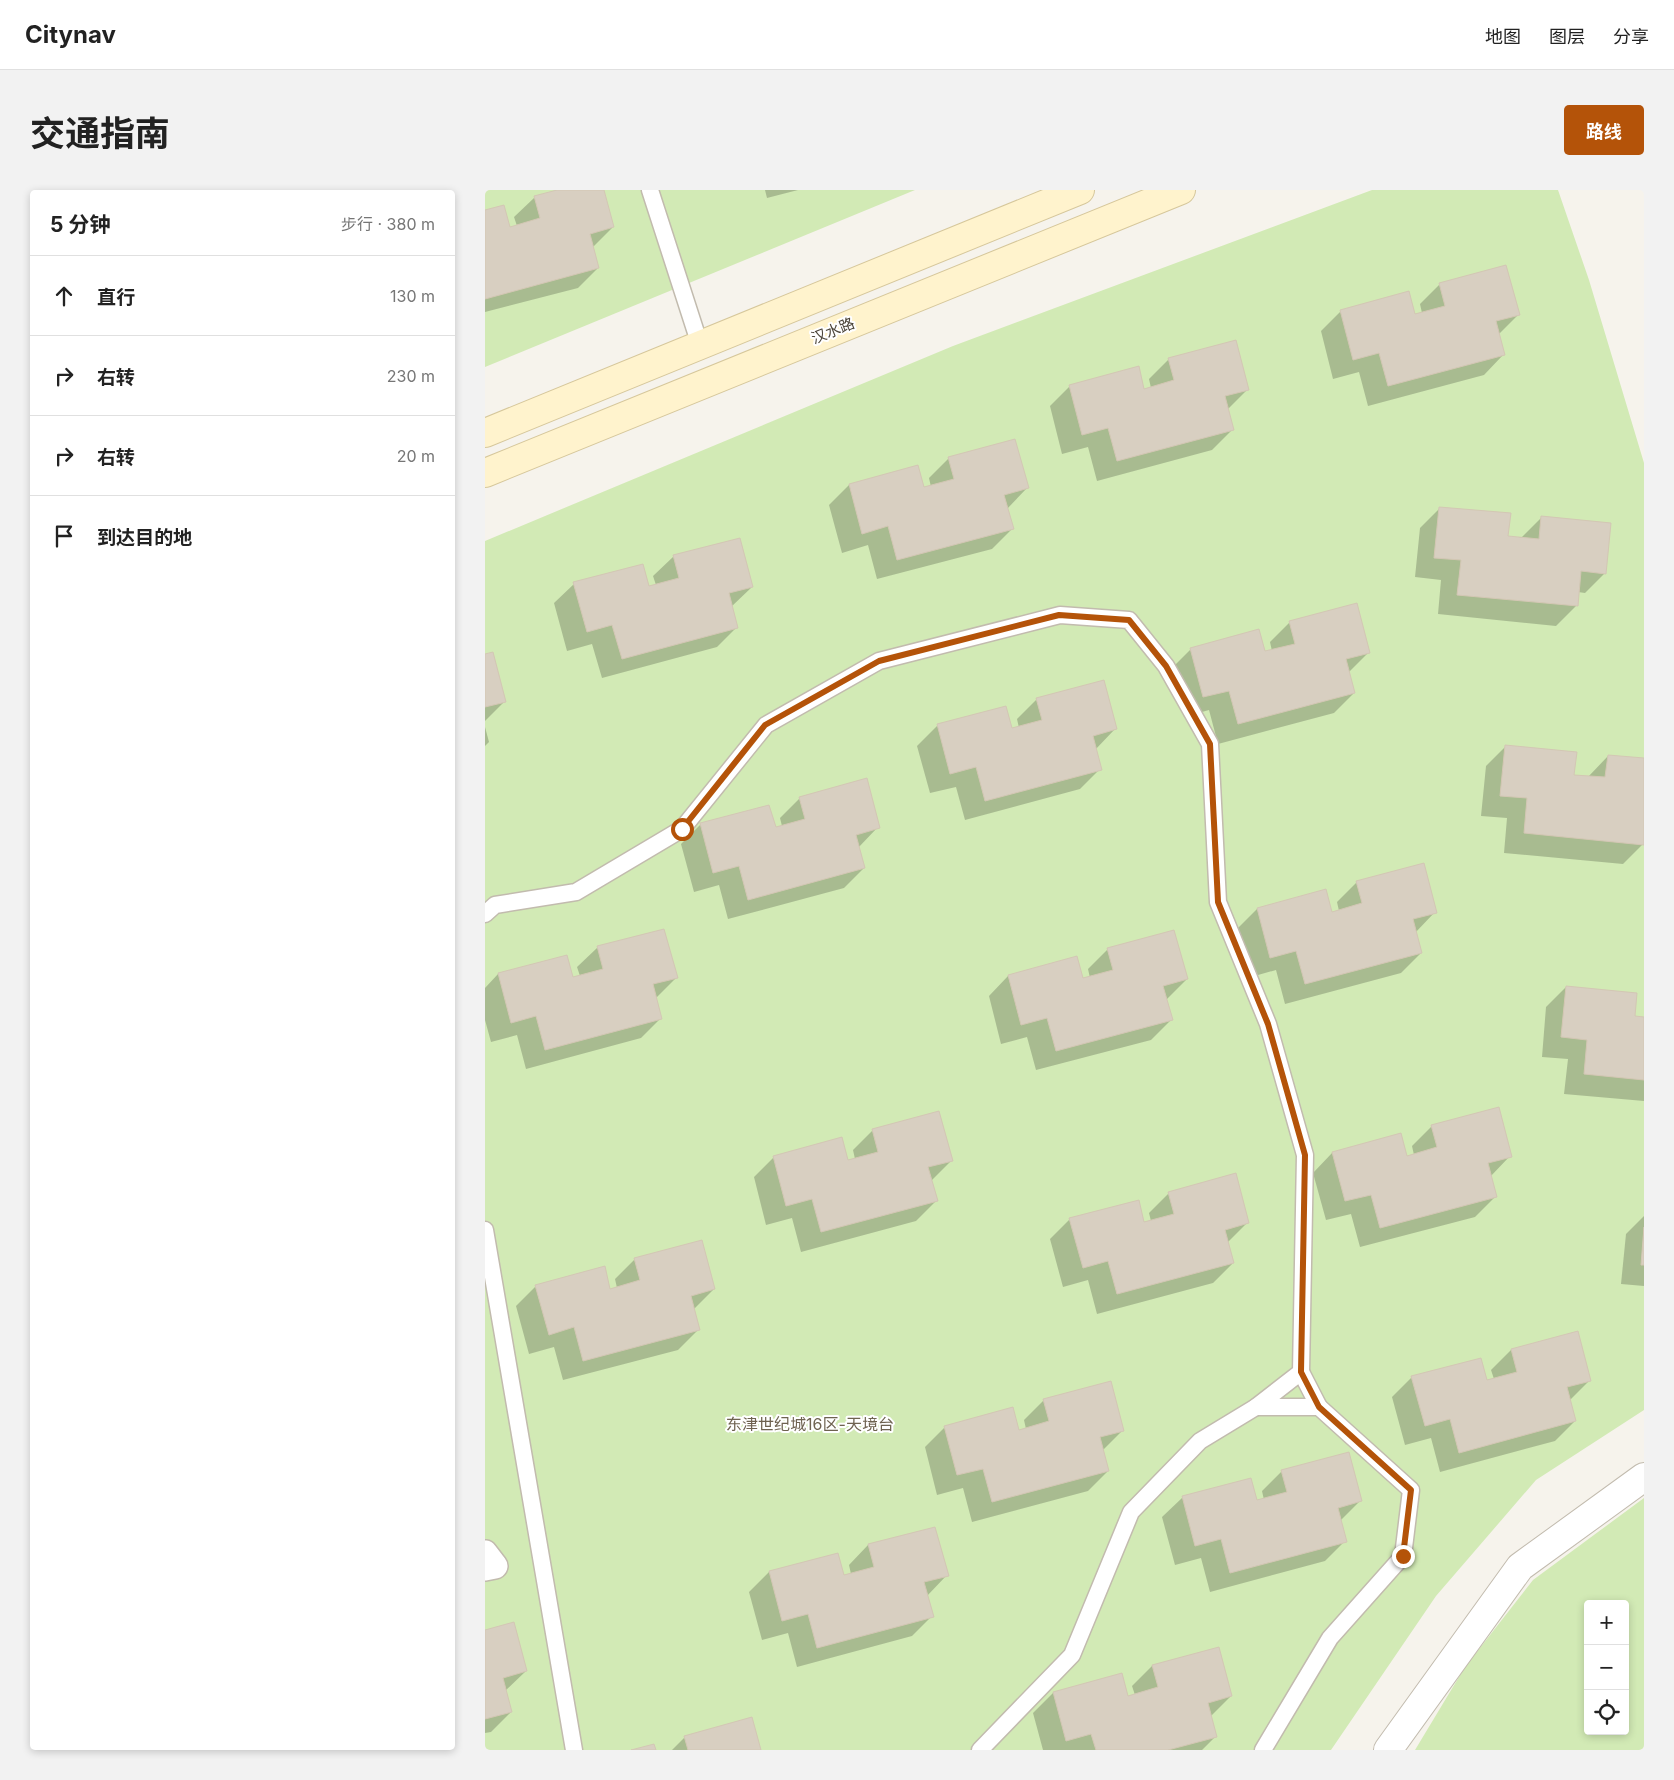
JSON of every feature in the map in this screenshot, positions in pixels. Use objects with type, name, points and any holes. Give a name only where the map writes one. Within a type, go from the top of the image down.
[{"type":"main road","points":[[485,433],[1080,190]]},
{"type":"main road","name":"汉水路","points":[[485,473],[1181,190]]},
{"type":"street","points":[[1388,1750],[1520,1567],[1644,1477]]},
{"type":"street","points":[[485,1553],[495,1566],[485,1568]]},
{"type":"lane","points":[[650,190],[700,345]]},
{"type":"lane","points":[[488,909],[576,892],[682,829],[765,725],[879,661],[1059,615],[1129,620],[1166,666],[1210,744],[1218,902],[1268,1024],[1305,1155],[1301,1372],[1319,1407],[1411,1490],[1403,1556],[1330,1638],[1263,1750]]},
{"type":"lane","points":[[485,1230],[573,1750]]},
{"type":"lane","points":[[980,1750],[1072,1655],[1131,1512],[1200,1441],[1256,1407],[1301,1372]]},
{"type":"lane","points":[[1256,1407],[1319,1407]]},
{"type":"green space","points":[[485,190],[915,190],[485,367]]},
{"type":"green space","points":[[1372,190],[1558,190],[1589,280],[1644,463],[1644,1410],[1536,1480],[1436,1596],[1331,1750],[485,1750],[485,541],[953,346]]},
{"type":"green space","points":[[1644,1498],[1644,1750],[1415,1750],[1465,1667],[1533,1580]]},
{"type":"building","points":[[557,190],[604,190],[614,227],[590,234],[599,268],[485,299],[485,210],[504,205],[510,227],[540,218],[534,196]]},
{"type":"building","points":[[1506,265],[1520,315],[1496,321],[1505,355],[1388,386],[1379,353],[1353,360],[1340,310],[1409,291],[1415,314],[1445,306],[1439,283]]},
{"type":"building","points":[[1236,340],[1249,390],[1225,396],[1234,430],[1117,461],[1108,428],[1082,435],[1069,385],[1139,366],[1144,389],[1174,380],[1168,358]]},
{"type":"building","points":[[1015,439],[1029,488],[1004,495],[1014,529],[897,560],[888,526],[862,534],[849,484],[918,465],[924,487],[954,479],[948,457]]},
{"type":"building","points":[[1439,507],[1511,513],[1508,536],[1539,539],[1541,516],[1611,523],[1606,574],[1581,571],[1578,606],[1457,595],[1461,560],[1434,558]]},
{"type":"building","points":[[740,538],[753,587],[729,593],[738,628],[622,659],[612,625],[587,632],[573,582],[643,564],[649,586],[679,578],[673,555]]},
{"type":"building","points":[[1357,603],[1370,653],[1346,659],[1355,693],[1238,724],[1229,691],[1203,697],[1190,648],[1259,629],[1265,651],[1295,644],[1289,621]]},
{"type":"building","points":[[493,652],[506,702],[485,707],[485,654]]},
{"type":"building","points":[[1104,680],[1117,729],[1093,736],[1102,770],[985,801],[976,767],[950,774],[937,724],[1006,706],[1012,728],[1042,720],[1036,698]]},
{"type":"building","points":[[1505,745],[1577,752],[1574,775],[1605,777],[1608,755],[1644,758],[1644,845],[1524,833],[1527,798],[1500,796]]},
{"type":"building","points":[[867,778],[880,828],[856,835],[865,868],[748,900],[739,866],[713,873],[700,823],[769,805],[776,827],[805,819],[799,797]]},
{"type":"building","points":[[1424,863],[1437,913],[1413,919],[1422,953],[1305,984],[1296,951],[1270,958],[1257,908],[1326,889],[1332,912],[1362,903],[1356,881]]},
{"type":"building","points":[[664,929],[678,978],[653,984],[662,1019],[545,1050],[536,1016],[511,1023],[498,973],[567,955],[573,977],[603,969],[597,946]]},
{"type":"building","points":[[1174,930],[1188,979],[1163,986],[1173,1020],[1056,1051],[1047,1018],[1021,1025],[1008,975],[1077,956],[1083,978],[1113,970],[1107,948]]},
{"type":"building","points":[[1566,986],[1637,993],[1635,1016],[1644,1017],[1644,1080],[1584,1074],[1587,1040],[1561,1037]]},
{"type":"building","points":[[1499,1107],[1512,1157],[1488,1163],[1497,1197],[1380,1228],[1371,1195],[1345,1201],[1332,1152],[1401,1133],[1407,1156],[1437,1147],[1431,1125]]},
{"type":"building","points":[[939,1111],[953,1161],[928,1167],[938,1201],[821,1232],[812,1199],[786,1206],[773,1156],[842,1137],[848,1160],[878,1152],[872,1129]]},
{"type":"building","points":[[1236,1173],[1249,1223],[1225,1230],[1234,1263],[1117,1294],[1108,1261],[1083,1268],[1069,1218],[1139,1200],[1144,1222],[1174,1214],[1168,1192]]},
{"type":"building","points":[[1644,1227],[1644,1265],[1641,1265]]},
{"type":"building","points":[[702,1240],[715,1289],[691,1296],[700,1330],[583,1361],[574,1327],[549,1335],[535,1285],[605,1266],[610,1289],[640,1280],[634,1258]]},
{"type":"building","points":[[1578,1331],[1591,1381],[1567,1387],[1576,1421],[1459,1453],[1450,1419],[1425,1426],[1411,1376],[1481,1358],[1487,1380],[1517,1372],[1511,1349]]},
{"type":"building","points":[[1111,1381],[1124,1431],[1100,1437],[1109,1471],[992,1502],[983,1469],[957,1475],[944,1426],[1013,1407],[1019,1430],[1049,1421],[1043,1399]]},
{"type":"building","points":[[1349,1452],[1362,1501],[1338,1508],[1347,1542],[1230,1573],[1221,1539],[1195,1546],[1182,1496],[1251,1478],[1257,1500],[1287,1492],[1281,1470]]},
{"type":"building","points":[[935,1527],[949,1576],[924,1582],[934,1617],[817,1648],[808,1614],[782,1621],[769,1571],[838,1553],[844,1575],[874,1567],[868,1544]]},
{"type":"building","points":[[514,1622],[527,1671],[503,1678],[512,1712],[485,1719],[485,1630]]},
{"type":"building","points":[[1219,1647],[1232,1696],[1208,1703],[1217,1737],[1168,1750],[1096,1750],[1091,1734],[1066,1741],[1053,1692],[1122,1673],[1128,1696],[1158,1687],[1152,1665]]},
{"type":"building","points":[[752,1717],[761,1750],[688,1750],[684,1736]]},
{"type":"building","points":[[654,1744],[656,1750],[631,1750]]},
{"type":"district","name":"东津世纪城16区-天境台","points":[[810,1424]]},
{"type":"route","points":[[682,829],[765,725],[879,661],[1059,615],[1129,620],[1166,666],[1210,744],[1218,902],[1268,1024],[1305,1155],[1301,1372],[1319,1407],[1411,1490],[1403,1556]]}]
